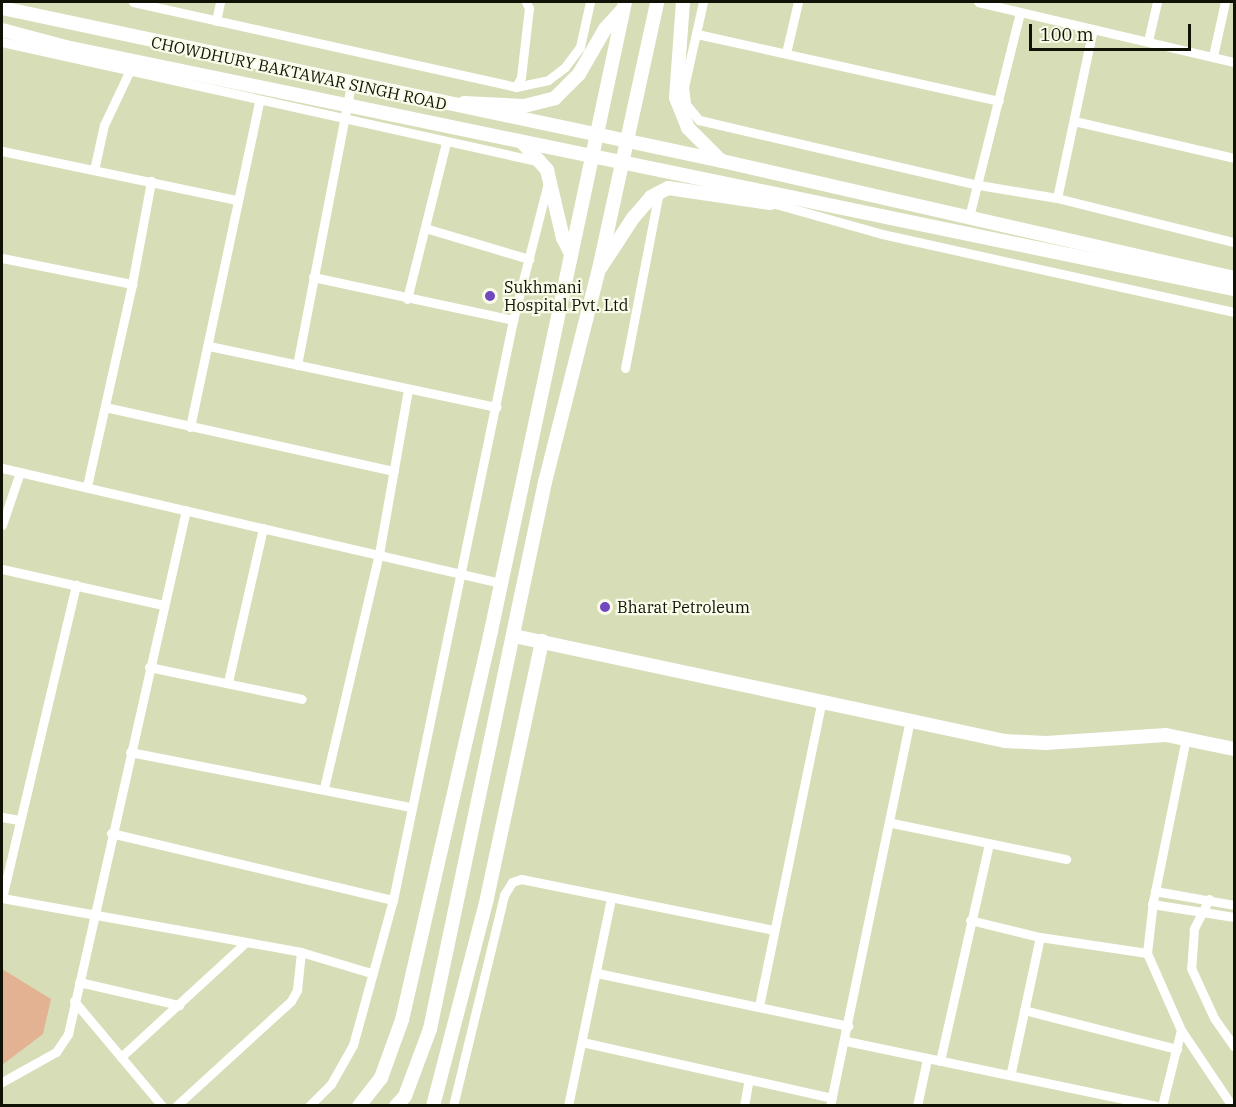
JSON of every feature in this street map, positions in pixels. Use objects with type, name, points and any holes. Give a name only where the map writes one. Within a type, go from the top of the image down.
[{"type":"main road","points":[[396,1106],[405,1096],[430,1029],[514,636],[544,482],[598,269],[657,2]]},
{"type":"main road","points":[[683,2],[676,98],[688,128],[722,161]]},
{"type":"main road","points":[[456,106],[486,102],[524,106],[555,98],[579,74],[605,29],[624,5]]},
{"type":"main road","points":[[359,1106],[381,1078],[402,1020],[524,478],[624,5]]},
{"type":"main road","name":"CHOWDHURY BAKTAWAR SINGH ROAD","points":[[5,6],[351,84],[626,143],[722,161],[1234,278]]},
{"type":"main road","name":"CHOWDHURY BAKTAWAR SINGH ROAD","points":[[2,30],[348,105],[801,197],[1234,290]]},
{"type":"main road","points":[[520,141],[541,163],[549,178],[563,238],[571,254]]},
{"type":"main road","points":[[598,269],[633,218],[659,191],[682,187],[770,202],[801,197]]},
{"type":"main road","points":[[524,478],[544,482]]},
{"type":"main road","points":[[517,507],[538,512]]},
{"type":"main road","points":[[514,636],[821,703],[1025,744],[1166,735],[1234,748]]},
{"type":"main road","points":[[433,1106],[487,898],[542,641]]},
{"type":"main road","points":[[447,827],[472,833]]},
{"type":"street","points":[[133,2],[516,87],[548,80],[566,68],[580,47],[590,2]]},
{"type":"street","points":[[216,21],[220,2]]},
{"type":"street","points":[[516,87],[521,77],[529,8],[526,2]]},
{"type":"street","points":[[703,2],[684,87],[686,104],[699,120],[979,185],[1057,198],[1234,242]]},
{"type":"street","points":[[786,53],[798,2]]},
{"type":"street","points":[[978,2],[1234,62]]},
{"type":"street","points":[[1148,41],[1157,2]]},
{"type":"street","points":[[1213,56],[1225,2]]},
{"type":"street","points":[[969,217],[979,185],[1020,13]]},
{"type":"street","points":[[585,25],[605,29]]},
{"type":"street","points":[[1057,198],[1093,29]]},
{"type":"street","points":[[697,34],[999,101]]},
{"type":"street","points":[[2,42],[259,103],[541,163]]},
{"type":"street","points":[[94,170],[104,125],[129,72]]},
{"type":"street","points":[[297,365],[351,84]]},
{"type":"street","points":[[190,428],[259,103]]},
{"type":"street","points":[[1074,122],[1234,158]]},
{"type":"street","points":[[407,299],[446,143]]},
{"type":"street","points":[[2,151],[237,200]]},
{"type":"street","points":[[309,1106],[343,1067],[353,1045],[393,900],[410,807],[497,407],[513,320],[549,178]]},
{"type":"street","points":[[87,486],[132,284],[151,181]]},
{"type":"street","points":[[625,368],[659,191]]},
{"type":"street","points":[[770,202],[882,234],[1234,312]]},
{"type":"street","points":[[425,228],[529,259]]},
{"type":"street","points":[[2,258],[132,284]]},
{"type":"street","points":[[313,277],[513,320]]},
{"type":"street","points":[[209,346],[408,390],[497,407]]},
{"type":"street","points":[[324,788],[379,554],[408,390]]},
{"type":"street","points":[[105,407],[190,428],[394,471]]},
{"type":"street","points":[[2,468],[500,583]]},
{"type":"street","points":[[2,525],[20,472]]},
{"type":"street","points":[[2,1082],[63,1046],[186,510]]},
{"type":"street","points":[[228,682],[264,528]]},
{"type":"street","points":[[2,569],[163,605]]},
{"type":"street","points":[[76,585],[2,898],[244,944],[301,952],[371,973]]},
{"type":"street","points":[[149,667],[302,699]]},
{"type":"street","points":[[759,1006],[821,703]]},
{"type":"street","points":[[582,1042],[749,1079],[831,1102],[892,823],[910,721]]},
{"type":"street","points":[[1186,738],[1152,904],[1147,953],[1181,1030],[1232,1106]]},
{"type":"street","points":[[130,752],[324,788],[410,807]]},
{"type":"street","points":[[2,817],[19,820]]},
{"type":"street","points":[[892,823],[1066,859]]},
{"type":"street","points":[[111,833],[393,900]]},
{"type":"street","points":[[940,1061],[989,843]]},
{"type":"street","points":[[453,1106],[507,888],[521,879],[773,930]]},
{"type":"street","points":[[1155,891],[1234,904]]},
{"type":"street","points":[[568,1106],[611,898]]},
{"type":"street","points":[[1209,899],[1194,929],[1191,968],[1214,1018],[1234,1047]]},
{"type":"street","points":[[1152,904],[1234,917]]},
{"type":"street","points":[[970,921],[1040,936],[1147,953]]},
{"type":"street","points":[[1011,1072],[1040,936]]},
{"type":"street","points":[[121,1057],[244,944]]},
{"type":"street","points":[[176,1106],[291,1001],[297,990],[301,952]]},
{"type":"street","points":[[597,973],[848,1026]]},
{"type":"street","points":[[79,982],[179,1005]]},
{"type":"street","points":[[74,1001],[162,1106]]},
{"type":"street","points":[[1024,1010],[1177,1049]]},
{"type":"street","points":[[1162,1106],[1181,1030]]},
{"type":"street","points":[[846,1041],[927,1059],[1011,1072],[1156,1106]]},
{"type":"street","points":[[917,1106],[927,1059]]},
{"type":"street","points":[[744,1106],[749,1079]]},
{"type":"street","points":[[1222,1106],[1224,1092]]},
{"type":"shaded area","points":[[2,969],[51,999],[43,1034],[2,1065]]},
{"type":"place","name":"Sukhmani Hospital Pvt. Ltd","points":[[490,296]]},
{"type":"place","name":"Bharat Petroleum","points":[[605,607]]}]
